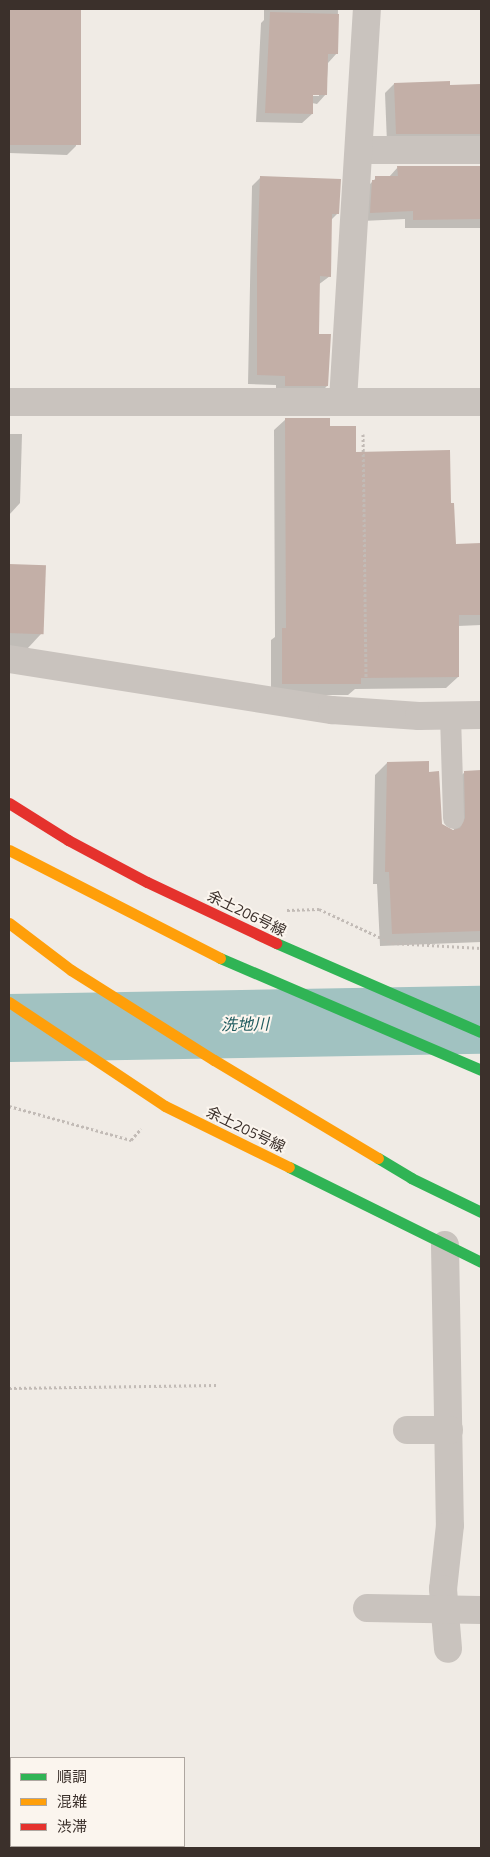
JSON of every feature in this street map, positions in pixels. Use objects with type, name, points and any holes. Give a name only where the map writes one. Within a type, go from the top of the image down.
[{"type":"main road","name":"余土206号線","points":[[9,803],[68,840],[138,877],[307,958],[481,1032]]},
{"type":"main road","points":[[9,850],[227,961],[481,1070]]},
{"type":"main road","points":[[9,923],[71,970],[214,1060],[411,1178],[481,1212]]},
{"type":"main road","name":"余土205号線","points":[[9,1002],[165,1106],[481,1262]]},
{"type":"street","points":[[353,400],[359,150],[367,9]]},
{"type":"street","points":[[359,150],[481,150]]},
{"type":"street","points":[[9,402],[353,400],[481,402]]},
{"type":"street","points":[[9,660],[332,710],[367,714],[481,715]]},
{"type":"street","points":[[445,1245],[450,1525],[443,1590],[448,1649]]},
{"type":"street","points":[[407,1430],[449,1430]]},
{"type":"street","points":[[367,1608],[481,1610]]},
{"type":"lane","points":[[450,715],[453,818]]},
{"type":"path","points":[[353,400],[367,714]]},
{"type":"path","points":[[265,938],[288,909],[319,909],[392,943],[481,948]]},
{"type":"path","points":[[9,1106],[131,1140],[165,1106]]},
{"type":"path","points":[[9,1388],[218,1385]]},
{"type":"building","points":[[9,9],[81,9],[81,145],[9,145]]},
{"type":"building","points":[[270,12],[339,14],[338,54],[328,54],[327,95],[313,95],[313,114],[265,113]]},
{"type":"building","points":[[450,81],[450,85],[481,84],[481,134],[396,134],[394,83]]},
{"type":"building","points":[[397,166],[481,166],[481,219],[413,220],[413,211],[370,213],[372,180],[375,180],[375,176],[398,176]]},
{"type":"building","points":[[260,176],[341,179],[339,214],[332,214],[331,277],[320,276],[319,334],[331,334],[328,386],[285,386],[285,376],[257,375],[257,261]]},
{"type":"building","points":[[285,418],[330,418],[330,426],[356,426],[356,452],[450,450],[451,503],[454,503],[456,544],[481,543],[481,615],[459,615],[459,677],[361,678],[361,684],[282,684],[282,628],[286,628]]},
{"type":"building","points":[[9,564],[46,565],[44,634],[9,633]]},
{"type":"building","points":[[429,761],[429,772],[439,771],[442,824],[453,830],[460,828],[465,818],[464,771],[481,770],[481,931],[392,934],[389,872],[385,872],[387,762]]},
{"type":"waterway","name":"洗地川","points":[[9,1028],[481,1020]]},
{"type":"traffic: fast","points":[[276,943],[481,1032]]},
{"type":"traffic: fast","points":[[220,958],[481,1070]]},
{"type":"traffic: fast","points":[[378,1158],[411,1178],[481,1212]]},
{"type":"traffic: fast","points":[[289,1167],[481,1262]]},
{"type":"traffic: slow","points":[[9,850],[220,958]]},
{"type":"traffic: slow","points":[[9,923],[71,970],[214,1060],[378,1158]]},
{"type":"traffic: slow","points":[[9,1002],[165,1106],[289,1167]]},
{"type":"traffic: jam","points":[[9,803],[68,840],[147,882],[276,943]]}]
